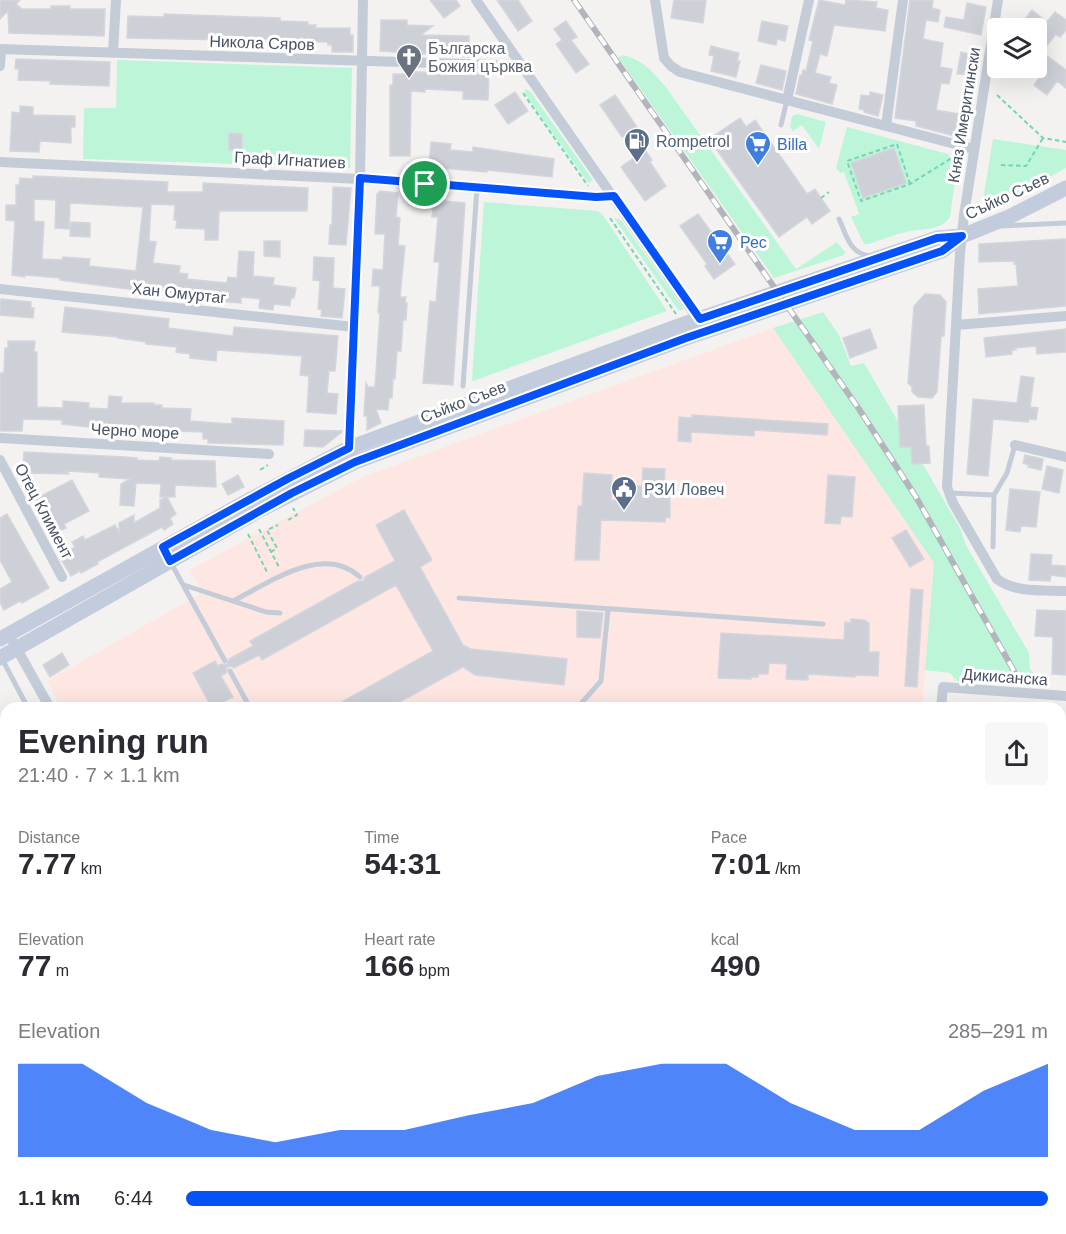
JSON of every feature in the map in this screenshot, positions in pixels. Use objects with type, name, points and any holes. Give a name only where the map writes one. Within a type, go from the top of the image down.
[{"type":"street","points":[[113,53],[116,0]]},
{"type":"street","points":[[352,455],[363,0]]},
{"type":"street","points":[[476,0],[702,325]]},
{"type":"street","points":[[655,0],[664,58],[680,72],[974,149]]},
{"type":"street","points":[[657,16],[661,0]]},
{"type":"street","points":[[787,100],[809,0]]},
{"type":"street","points":[[886,126],[903,0]]},
{"type":"street","name":"Княз Имеритински","points":[[949,493],[947,481],[962,236],[998,0]]},
{"type":"street","points":[[0,49],[0,66]]},
{"type":"street","name":"Никола Сяров","points":[[0,49],[522,66]]},
{"type":"street","name":"Граф Игнатиев","points":[[0,162],[360,178],[596,197],[614,196]]},
{"type":"street","name":"Съйко Съев","points":[[4,637],[292,493],[352,455],[702,325],[942,251],[962,236],[1009,217],[1066,188]]},
{"type":"street","name":"Съйко Съев","points":[[810,290],[881,257],[937,238],[962,236]]},
{"type":"street","name":"Хан Омуртаг","points":[[0,289],[354,327]]},
{"type":"street","points":[[956,325],[1066,316]]},
{"type":"street","name":"Черно море","points":[[0,438],[268,454]]},
{"type":"street","points":[[1014,444],[1066,457]]},
{"type":"street","name":"Отец Климент","points":[[0,460],[62,577]]},
{"type":"street","points":[[949,493],[997,579],[1005,585],[1016,588],[1066,591]]},
{"type":"street","name":"Съйко Съев","points":[[0,657],[17,649],[166,554]]},
{"type":"street","points":[[4,637],[17,649],[47,702]]},
{"type":"street","name":"Дикисанска","points":[[942,702],[943,687],[1066,696]]},
{"type":"lane","points":[[781,124],[787,100]]},
{"type":"lane","points":[[463,386],[477,188]]},
{"type":"lane","points":[[839,219],[854,249],[860,254],[881,257]]},
{"type":"lane","points":[[987,226],[1066,223]]},
{"type":"lane","points":[[993,547],[994,495],[1007,473],[1014,444]]},
{"type":"lane","points":[[949,493],[994,495]]},
{"type":"lane","points":[[166,554],[225,662]]},
{"type":"lane","points":[[233,601],[303,566],[321,563],[338,565],[360,577]]},
{"type":"lane","points":[[184,585],[266,612],[280,613]]},
{"type":"lane","points":[[459,598],[823,624]]},
{"type":"lane","points":[[582,702],[601,681],[608,609]]},
{"type":"lane","points":[[0,657],[25,702]]},
{"type":"lane","points":[[230,671],[247,702]]},
{"type":"path","points":[[523,93],[589,188]]},
{"type":"path","points":[[997,95],[1043,138],[1066,142]]},
{"type":"path","points":[[1001,165],[1026,166],[1043,138]]},
{"type":"path","points":[[910,184],[897,144],[847,161],[861,201],[910,184],[956,156]]},
{"type":"path","points":[[821,198],[829,192]]},
{"type":"path","points":[[610,218],[679,319]]},
{"type":"path","points":[[288,520],[297,515],[292,505]]},
{"type":"path","points":[[271,552],[277,548],[267,530],[278,525]]},
{"type":"path","points":[[259,529],[278,565]]},
{"type":"path","points":[[248,534],[267,571]]},
{"type":"shaded area","points":[[773,328],[934,563],[922,702],[58,702],[47,681],[202,593],[190,570],[362,477]]},
{"type":"green space","points":[[623,55],[642,63],[665,86],[796,269],[837,242],[845,252],[844,255],[774,278],[618,57]]},
{"type":"green space","points":[[117,60],[352,68],[350,168],[83,159],[84,108],[116,108]]},
{"type":"green space","points":[[525,89],[530,91],[593,180],[588,183],[525,94]]},
{"type":"green space","points":[[797,114],[826,122],[819,149],[802,125],[793,131],[790,127],[792,116]]},
{"type":"green space","points":[[847,127],[948,154],[957,166],[950,217],[946,222],[936,227],[906,232],[864,244],[851,217],[859,214],[844,172],[840,173],[836,168]]},
{"type":"green space","points":[[993,139],[1066,150],[1066,168],[988,211],[982,206]]},
{"type":"green space","points":[[484,202],[598,211],[603,215],[667,311],[473,381]]},
{"type":"green space","points":[[614,218],[621,220],[684,309],[679,311]]},
{"type":"green space","points":[[823,312],[839,335],[851,366],[864,363],[960,528],[966,545],[1029,653],[1030,669],[1037,678],[1037,682],[1028,687],[957,681],[950,673],[925,670],[934,563],[773,328]]},
{"type":"building","points":[[0,0],[20,0],[16,4],[22,9],[51,9],[51,6],[70,6],[70,9],[105,9],[104,36],[9,33],[8,11],[0,19]]},
{"type":"building","points":[[430,0],[456,0],[460,6],[444,18]]},
{"type":"building","points":[[497,0],[518,0],[532,21],[518,31]]},
{"type":"building","points":[[674,0],[706,0],[703,23],[671,18]]},
{"type":"building","points":[[819,0],[845,5],[846,0],[877,2],[876,8],[888,10],[885,31],[834,25],[827,56],[820,54],[815,73],[831,77],[829,83],[837,85],[832,104],[796,94],[800,75],[803,70],[806,71],[813,41],[809,40]]},
{"type":"building","points":[[910,0],[933,0],[932,8],[940,10],[938,22],[926,20],[923,39],[943,43],[940,67],[952,69],[949,84],[941,83],[936,110],[964,115],[964,120],[967,121],[965,134],[960,133],[959,137],[916,126],[916,121],[895,118]]},
{"type":"building","points":[[967,3],[986,7],[981,35],[944,27],[946,17],[964,20]]},
{"type":"building","points":[[1032,10],[1042,18],[1026,18]]},
{"type":"building","points":[[1055,12],[1066,20],[1066,30],[1060,37],[1056,34],[1047,46],[1047,22]]},
{"type":"building","points":[[164,14],[280,18],[280,21],[308,22],[308,25],[316,25],[315,28],[350,28],[350,35],[353,35],[353,52],[332,52],[332,45],[328,45],[328,42],[127,38],[128,16],[164,17]]},
{"type":"building","points":[[381,20],[407,20],[407,25],[433,26],[421,35],[469,36],[469,57],[380,51]]},
{"type":"building","points":[[566,21],[577,37],[571,40],[589,64],[576,73],[556,44],[562,40],[554,29]]},
{"type":"building","points":[[762,21],[788,26],[785,41],[777,39],[776,45],[758,41]]},
{"type":"building","points":[[711,46],[739,53],[737,61],[740,61],[736,77],[711,71],[714,56],[709,55]]},
{"type":"building","points":[[961,52],[976,56],[973,74],[957,74]]},
{"type":"building","points":[[1047,56],[1066,70],[1066,88],[1057,81],[1047,95],[1034,85],[1039,78],[1047,78]]},
{"type":"building","points":[[16,59],[110,62],[109,86],[50,84],[50,81],[18,80],[19,69],[15,69]]},
{"type":"building","points":[[761,65],[786,71],[782,90],[756,83]]},
{"type":"building","points":[[434,71],[489,73],[488,100],[463,99],[463,91],[425,89],[425,92],[411,91],[410,156],[390,156],[390,85],[393,85],[393,74]]},
{"type":"building","points":[[515,92],[528,111],[508,124],[495,105]]},
{"type":"building","points":[[870,92],[883,95],[878,116],[859,109],[861,95],[870,96]]},
{"type":"building","points":[[615,95],[637,127],[622,137],[600,105]]},
{"type":"building","points":[[20,106],[33,107],[33,115],[75,116],[75,127],[71,127],[71,143],[40,141],[39,152],[10,151],[12,112],[20,113]]},
{"type":"building","name":"Billa","points":[[740,118],[746,127],[755,120],[807,194],[815,189],[830,211],[812,224],[807,217],[779,237],[709,139]]},
{"type":"building","points":[[229,133],[242,134],[242,150],[229,150]]},
{"type":"building","points":[[431,142],[451,144],[450,150],[473,152],[473,147],[554,159],[552,177],[429,167]]},
{"type":"building","points":[[894,148],[906,183],[863,198],[851,163]]},
{"type":"building","points":[[645,150],[666,186],[645,201],[621,167]]},
{"type":"building","points":[[33,176],[168,182],[167,192],[203,192],[203,183],[308,188],[307,211],[219,211],[218,240],[205,240],[205,229],[176,228],[175,205],[151,204],[149,241],[156,242],[153,263],[180,266],[179,273],[188,274],[187,279],[227,283],[228,277],[237,278],[239,251],[254,252],[253,276],[274,278],[273,285],[296,288],[294,298],[291,298],[290,306],[274,304],[273,310],[259,308],[260,299],[241,297],[241,303],[216,301],[198,299],[199,295],[135,290],[60,280],[60,278],[12,275],[15,221],[6,220],[6,205],[16,205],[16,185],[19,185],[20,178],[33,179]],"holes":[[[34,199],[56,200],[55,228],[69,229],[70,203],[143,207],[136,271],[89,266],[90,259],[63,257],[62,260],[42,259],[44,222],[34,221]]]},
{"type":"building","points":[[333,187],[351,188],[346,245],[329,244]]},
{"type":"building","points":[[380,191],[398,193],[396,217],[400,218],[398,245],[405,246],[400,297],[406,297],[405,303],[407,303],[406,320],[403,320],[401,351],[397,351],[392,398],[389,398],[388,410],[376,409],[381,423],[367,430],[367,416],[364,416],[366,383],[368,387],[375,387],[380,313],[378,313],[380,286],[372,286],[373,269],[383,270],[385,234],[375,234],[377,194]]},
{"type":"building","points":[[434,200],[465,203],[453,385],[423,383],[430,301],[436,302],[439,267],[439,262],[434,262],[438,217],[432,217]]},
{"type":"building","points":[[698,214],[735,264],[714,279],[705,266],[707,264],[680,226]]},
{"type":"building","points":[[71,222],[90,223],[90,237],[70,236]]},
{"type":"building","points":[[1066,239],[1066,306],[979,314],[978,289],[1018,286],[1016,263],[1014,264],[1014,261],[979,262],[979,244]]},
{"type":"building","points":[[264,241],[280,241],[280,257],[264,256]]},
{"type":"building","points":[[314,257],[334,258],[333,288],[345,289],[342,318],[321,316],[322,310],[318,309],[320,281],[313,280]]},
{"type":"building","points":[[925,294],[940,295],[946,302],[937,392],[932,398],[918,397],[912,392],[912,387],[908,383],[914,306]]},
{"type":"building","points":[[1,299],[31,302],[31,308],[34,308],[33,318],[0,315]]},
{"type":"building","points":[[65,307],[169,319],[168,328],[233,336],[234,327],[338,336],[335,371],[329,371],[327,393],[338,394],[336,414],[307,412],[309,376],[300,375],[302,356],[217,350],[216,361],[190,358],[190,354],[176,352],[177,347],[146,344],[146,342],[118,337],[62,332]]},
{"type":"building","points":[[870,329],[877,348],[850,358],[843,338]]},
{"type":"building","points":[[1066,329],[1066,352],[1037,354],[1036,346],[1015,348],[1012,354],[986,357],[984,338]]},
{"type":"building","points":[[8,341],[35,341],[37,407],[63,408],[63,401],[89,403],[89,408],[108,409],[109,396],[122,397],[121,403],[154,403],[154,405],[162,405],[162,408],[191,409],[190,421],[232,424],[232,418],[284,421],[283,445],[208,443],[208,439],[203,439],[203,432],[97,428],[62,424],[62,420],[23,419],[22,431],[0,431],[0,373],[4,373],[5,348],[8,348]]},
{"type":"building","points":[[1021,376],[1034,378],[1030,407],[1038,408],[1036,420],[1029,419],[1028,422],[993,419],[988,476],[967,474],[973,399],[1017,403]]},
{"type":"building","points":[[924,405],[926,446],[929,446],[930,463],[912,464],[911,447],[900,447],[898,406]]},
{"type":"building","points":[[692,415],[828,424],[827,435],[755,430],[754,436],[691,432],[691,442],[678,441],[679,417],[692,418]]},
{"type":"building","points":[[305,430],[342,432],[323,447],[304,446]]},
{"type":"building","points":[[24,452],[126,457],[137,458],[137,460],[159,461],[160,457],[171,458],[171,460],[215,461],[216,487],[175,485],[175,497],[167,497],[176,514],[170,518],[173,524],[164,530],[162,527],[97,562],[98,564],[71,576],[59,556],[75,547],[72,542],[83,536],[85,540],[115,525],[119,532],[119,523],[134,515],[134,523],[160,508],[160,500],[166,497],[160,497],[161,484],[136,483],[134,506],[120,505],[121,484],[130,479],[99,477],[99,473],[67,471],[69,474],[27,473],[28,466],[23,466]]},
{"type":"building","points":[[1025,455],[1043,459],[1041,470],[1028,467],[1029,465],[1023,463]]},
{"type":"building","points":[[1047,466],[1063,470],[1059,493],[1042,489]]},
{"type":"building","name":"РЗИ Ловеч","points":[[643,468],[665,469],[664,491],[670,492],[670,518],[666,517],[665,522],[601,520],[599,560],[575,560],[578,506],[582,506],[584,473],[612,475],[611,500],[634,501],[635,486],[642,486]]},
{"type":"building","points":[[238,475],[244,487],[228,495],[222,484]]},
{"type":"building","points":[[828,475],[855,477],[852,517],[841,516],[840,524],[825,523]]},
{"type":"building","points":[[72,480],[89,511],[64,524],[66,528],[58,532],[49,516],[41,520],[31,501]]},
{"type":"building","points":[[1010,489],[1040,492],[1036,527],[1021,526],[1020,532],[1006,530]]},
{"type":"building","points":[[404,510],[432,560],[420,567],[463,645],[471,649],[567,659],[564,685],[475,675],[463,667],[400,702],[342,702],[433,651],[396,585],[262,660],[259,655],[234,668],[227,667],[226,673],[221,676],[233,697],[223,702],[209,702],[193,673],[215,661],[218,666],[227,665],[229,659],[253,646],[250,641],[358,581],[363,581],[365,577],[395,561],[376,525]]},
{"type":"building","points":[[7,514],[49,588],[4,610],[0,602],[0,589],[12,582],[0,560],[0,518]]},
{"type":"building","points":[[906,530],[924,559],[910,567],[892,538]]},
{"type":"building","points":[[1031,554],[1052,555],[1051,565],[1066,566],[1066,577],[1051,575],[1050,581],[1029,580]]},
{"type":"building","points":[[911,589],[923,590],[917,687],[905,686]]},
{"type":"building","points":[[1037,610],[1066,611],[1066,675],[1052,674],[1053,637],[1035,636]]},
{"type":"building","points":[[577,611],[603,613],[600,638],[577,637]]},
{"type":"building","points":[[851,619],[864,620],[869,623],[869,652],[879,652],[878,676],[808,674],[808,680],[786,679],[787,664],[769,663],[768,674],[758,674],[758,677],[751,677],[751,679],[718,678],[721,633],[844,640],[845,622],[851,623]]},
{"type":"building","points":[[62,653],[69,665],[50,677],[43,665]]},
{"type":"railway","points":[[574,0],[859,409],[916,497],[1014,671]]},
{"type":"place","name":"Българска Божия църква","points":[[409,80]]},
{"type":"place","name":"Rompetrol","points":[[637,164]]},
{"type":"place","name":"Billa","points":[[758,167]]},
{"type":"place","name":"Рес","points":[[720,265]]},
{"type":"place","name":"РЗИ Ловеч","points":[[624,512]]},
{"type":"route","points":[[360,178],[425,184],[596,197],[614,196],[700,319],[937,238],[962,236],[942,251],[686,338],[355,462],[292,493],[170,561],[163,547],[349,448],[360,178]]}]
